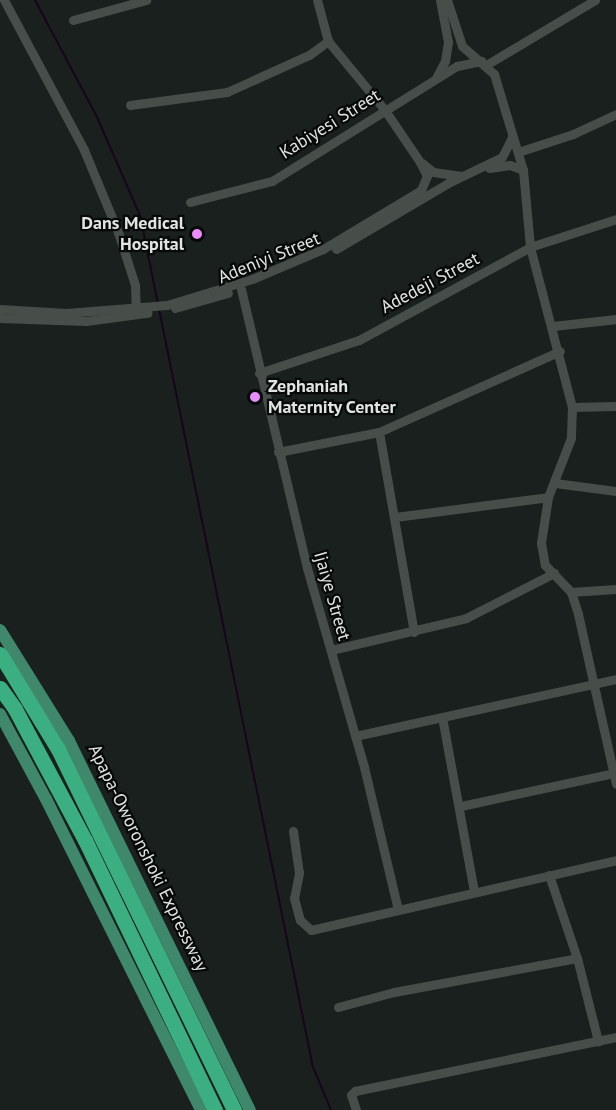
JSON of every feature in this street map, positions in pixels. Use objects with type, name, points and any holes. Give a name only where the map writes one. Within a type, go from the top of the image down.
[{"type":"highway","name":"Apapa-Oworonshoki Expressway","points":[[0,654],[58,750],[234,1110]]},
{"type":"highway","points":[[0,688],[15,709],[85,840],[215,1110]]},
{"type":"main road","name":"Apapa-Oworonshoki Expressway","points":[[0,630],[69,741],[250,1110]]},
{"type":"main road","points":[[0,714],[51,808],[201,1110]]},
{"type":"street","points":[[4,0],[84,150],[118,232],[135,285],[139,311]]},
{"type":"street","points":[[73,20],[146,0]]},
{"type":"street","points":[[317,0],[327,41],[384,109],[420,162],[433,172],[464,176]]},
{"type":"street","points":[[435,81],[445,61],[448,42],[440,0]]},
{"type":"street","points":[[447,0],[462,46],[484,63],[500,89],[523,170],[530,247],[560,351],[572,407],[571,438],[548,497],[541,543],[545,565],[571,592],[616,784]]},
{"type":"street","name":"Kabiyesi Street","points":[[190,202],[272,181],[384,109],[461,65],[484,63],[534,39],[595,0]]},
{"type":"street","points":[[130,105],[227,92],[309,55],[327,41]]},
{"type":"street","points":[[518,152],[573,134],[616,114]]},
{"type":"street","name":"Adeniyi Street","points":[[0,318],[86,321],[241,289],[337,248],[478,170],[507,153],[512,134]]},
{"type":"street","name":"Adeniyi Street","points":[[191,301],[252,279],[323,249],[397,207],[425,185],[427,176],[420,162]]},
{"type":"street","points":[[478,170],[500,165],[523,170]]},
{"type":"street","name":"Adedeji Street","points":[[259,373],[360,340],[530,247],[616,219]]},
{"type":"street","name":"Ijaiye Street","points":[[241,289],[278,452],[355,736],[399,910]]},
{"type":"street","name":"Adeniyi Street","points":[[0,309],[66,313],[139,311]]},
{"type":"street","points":[[553,326],[616,319]]},
{"type":"street","points":[[278,452],[379,432],[560,351]]},
{"type":"street","points":[[572,407],[616,406]]},
{"type":"street","points":[[379,432],[414,632]]},
{"type":"street","points":[[555,483],[616,491]]},
{"type":"street","points":[[394,517],[548,497]]},
{"type":"street","points":[[331,650],[466,618],[554,573]]},
{"type":"street","points":[[571,592],[616,589]]},
{"type":"street","points":[[355,736],[593,687],[616,679]]},
{"type":"street","points":[[442,717],[461,806],[474,891]]},
{"type":"street","points":[[461,806],[614,773]]},
{"type":"street","points":[[293,831],[299,873],[294,898],[303,926],[311,930],[616,860]]},
{"type":"street","points":[[549,874],[577,958],[598,1041]]},
{"type":"street","points":[[338,1007],[394,992],[577,958]]},
{"type":"street","points":[[356,1110],[351,1095],[355,1091],[616,1037]]},
{"type":"waterway","points":[[35,0],[96,115],[140,215],[158,304]]},
{"type":"waterway","points":[[159,309],[313,1067],[331,1110]]},
{"type":"place","name":"Dans Medical Hospital","points":[[197,234]]},
{"type":"place","name":"Zephaniah Maternity Center","points":[[255,397]]}]
